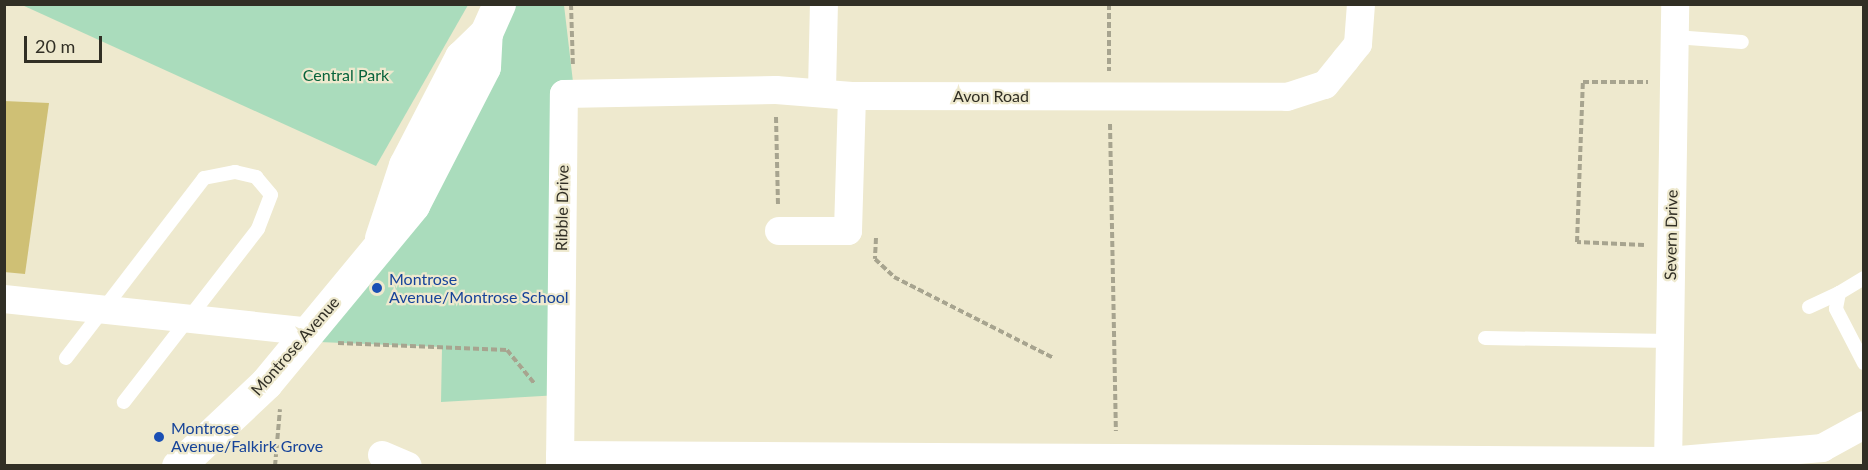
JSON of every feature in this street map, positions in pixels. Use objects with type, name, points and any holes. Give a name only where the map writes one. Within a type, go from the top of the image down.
[{"type":"street","points":[[822,90],[824,4]]},
{"type":"street","name":"Avon Road","points":[[568,94],[822,90],[852,96],[1287,97],[1325,85],[1358,45],[1361,4]]},
{"type":"street","name":"Severn Drive","points":[[1668,463],[1675,4]]},
{"type":"street","name":"Montrose Avenue","points":[[178,465],[266,383],[308,336],[379,245],[405,165],[461,57],[493,19]]},
{"type":"street","name":"Ribble Drive","points":[[560,460],[559,414],[568,94]]},
{"type":"street","points":[[779,231],[848,231],[852,96]]},
{"type":"street","points":[[4,298],[192,316],[308,336]]},
{"type":"street","points":[[560,460],[1668,463],[1822,448],[1863,425]]},
{"type":"street","points":[[382,455],[408,465]]},
{"type":"lane","points":[[1675,37],[1742,42]]},
{"type":"lane","points":[[66,358],[204,178],[234,172],[256,177],[271,195],[258,229],[124,402]]},
{"type":"lane","points":[[1809,307],[1839,293],[1863,278]]},
{"type":"lane","points":[[1839,293],[1836,309],[1863,363]]},
{"type":"lane","points":[[1485,338],[1670,340]]},
{"type":"path","points":[[568,94],[571,4]]},
{"type":"path","points":[[1109,4],[1117,462]]},
{"type":"path","points":[[1671,246],[1577,242],[1583,82],[1674,82]]},
{"type":"path","points":[[776,90],[779,231]]},
{"type":"path","points":[[876,224],[875,259],[894,277],[1054,358]]},
{"type":"path","points":[[308,336],[507,350],[559,414]]},
{"type":"path","points":[[266,383],[280,409],[275,465]]},
{"type":"green space","name":"Central Park","points":[[22,5],[468,5],[376,166]]},
{"type":"green space","points":[[507,5],[564,5],[573,82],[559,395],[441,402],[442,347],[319,342]]},
{"type":"building","points":[[4,101],[49,103],[25,274],[4,272]]},
{"type":"place","name":"Montrose Avenue/Montrose School","points":[[377,288]]},
{"type":"place","name":"Montrose Avenue/Falkirk Grove","points":[[159,437]]}]
